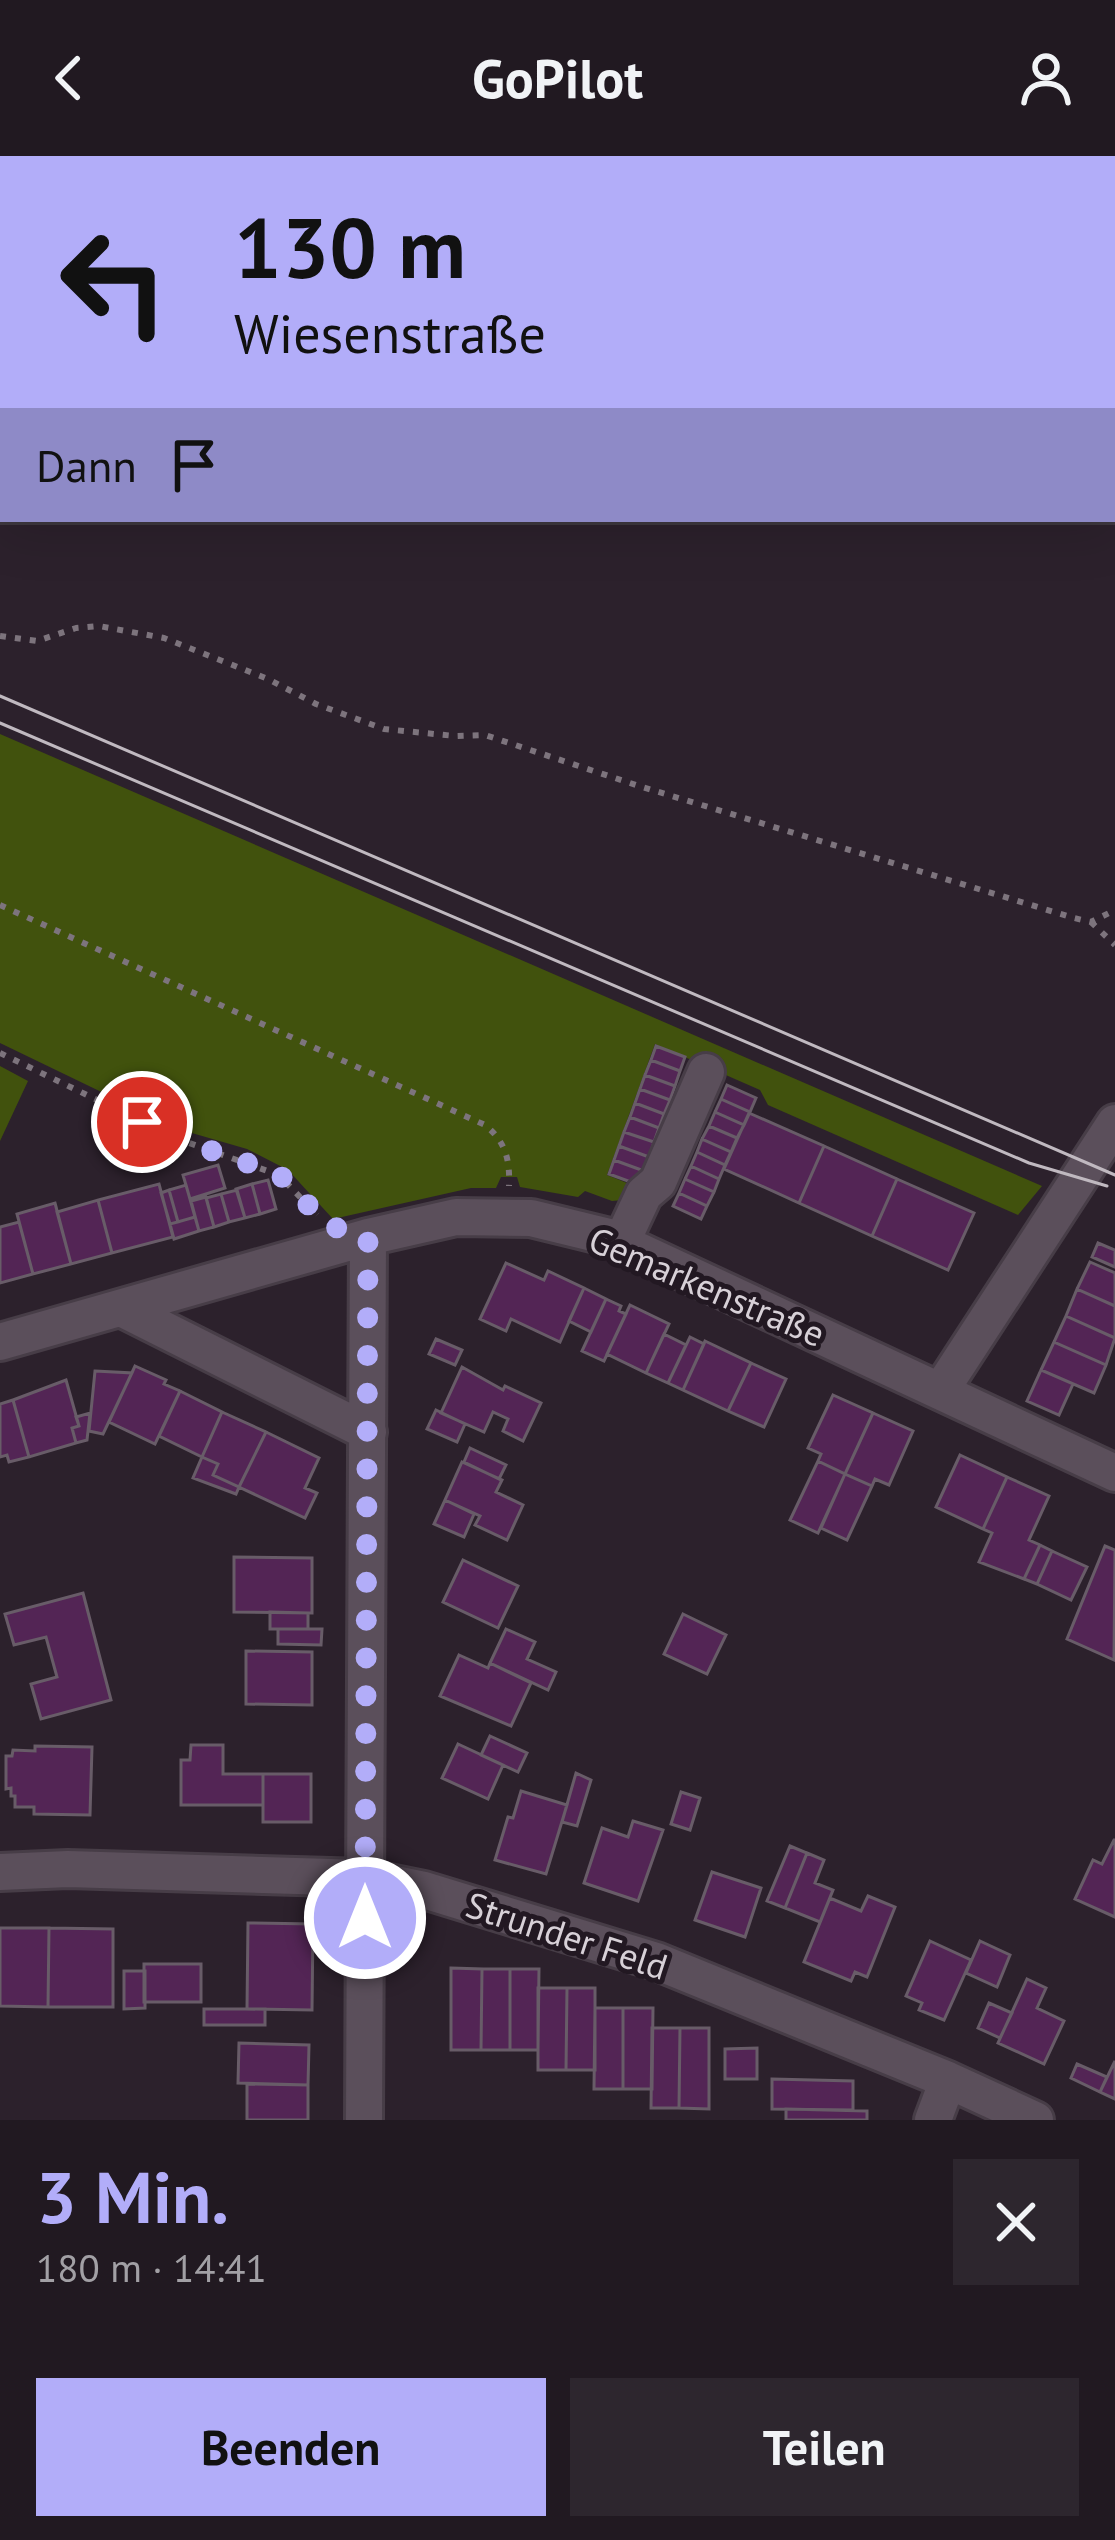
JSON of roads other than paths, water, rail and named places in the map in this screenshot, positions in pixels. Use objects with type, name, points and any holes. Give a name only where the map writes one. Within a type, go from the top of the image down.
[{"type":"street","points":[[621,1243],[644,1194],[658,1182],[706,1072]]},
{"type":"street","points":[[941,1390],[1114,1126]]},
{"type":"street","name":"Gemarkenstraße","points":[[0,1342],[368,1237],[456,1217],[531,1218],[621,1243],[1115,1473]]},
{"type":"street","points":[[364,2120],[368,1237]]},
{"type":"street","points":[[121,1308],[368,1432]]},
{"type":"street","name":"Strunder Feld","points":[[0,1872],[68,1869],[365,1878],[424,1890],[656,1960],[1035,2120]]},
{"type":"street","points":[[933,2120],[948,2080]]},
{"type":"tram line","points":[[0,696],[1115,1175]]},
{"type":"tram line","points":[[0,723],[1029,1163],[1107,1186]]}]
